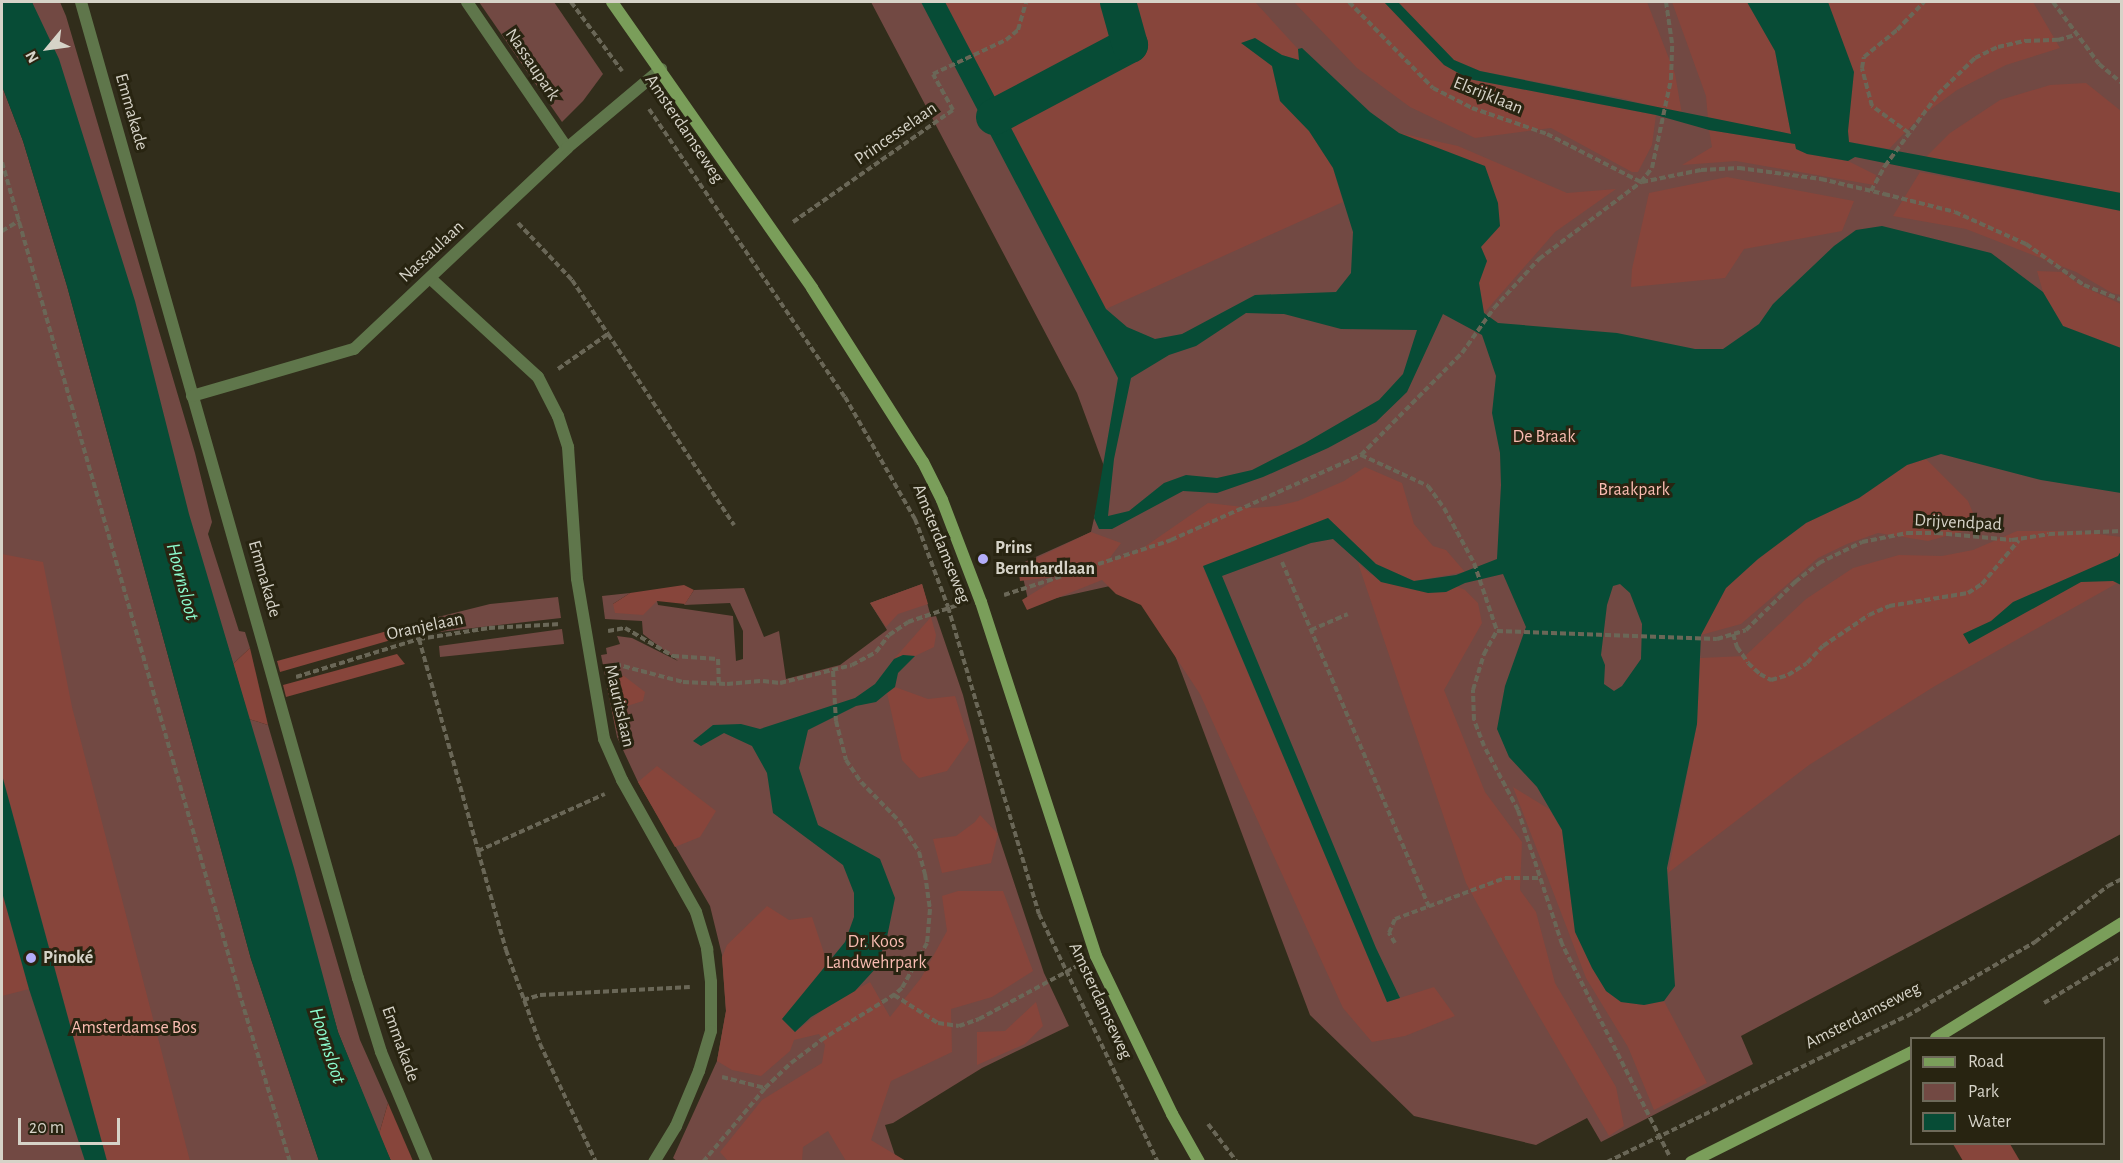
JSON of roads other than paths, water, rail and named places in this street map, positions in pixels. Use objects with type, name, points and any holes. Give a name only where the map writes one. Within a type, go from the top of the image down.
[{"type":"main road","name":"Amsterdamseweg","points":[[612,2],[775,234],[923,462],[942,500],[981,602],[1096,956],[1172,1114],[1199,1161]]},
{"type":"main road","points":[[1938,1037],[2121,923]]},
{"type":"main road","points":[[1691,1161],[1910,1052]]},
{"type":"street","name":"Emmakade","points":[[81,2],[381,1052],[427,1161]]},
{"type":"street","name":"Nassaupark","points":[[467,2],[567,148]]},
{"type":"street","name":"Nassaulaan","points":[[192,396],[354,349],[431,279],[567,148],[661,69]]},
{"type":"street","name":"Mauritslaan","points":[[431,279],[540,381],[558,416],[568,447],[577,579],[604,739],[625,785],[696,912],[707,949],[711,987],[711,1030],[699,1071],[676,1126],[654,1161]]},
{"type":"water","name":"Hoornsloot","points":[[2,2],[32,2],[59,59],[135,301],[189,514],[294,868],[338,1032],[391,1161],[319,1161],[251,959],[67,286],[23,141],[2,86]]},
{"type":"water","points":[[921,2],[945,2],[1106,309],[1127,327],[1155,339],[1182,334],[1255,295],[1336,292],[1351,273],[1353,232],[1333,168],[1309,131],[1280,101],[1272,66],[1241,43],[1255,38],[1282,55],[1299,60],[1298,49],[1302,48],[1370,112],[1399,133],[1485,166],[1498,203],[1500,226],[1481,247],[1487,261],[1479,283],[1484,313],[1498,323],[1617,333],[1695,349],[1723,349],[1759,324],[1773,304],[1834,246],[1856,230],[1882,226],[1991,253],[2043,292],[2063,326],[2121,348],[2121,493],[2041,480],[1941,454],[1907,465],[1859,498],[1806,523],[1758,559],[1726,588],[1701,635],[1697,724],[1667,868],[1675,986],[1664,1001],[1644,1005],[1621,1002],[1606,991],[1592,968],[1575,932],[1562,830],[1537,787],[1509,757],[1497,729],[1505,686],[1526,627],[1503,574],[1465,583],[1446,592],[1428,593],[1381,582],[1333,539],[1311,543],[1222,576],[1376,948],[1400,998],[1387,1002],[1203,566],[1328,518],[1376,564],[1414,581],[1456,575],[1497,559],[1501,485],[1500,453],[1492,413],[1496,376],[1482,335],[1443,314],[1407,392],[1376,422],[1328,448],[1263,477],[1217,493],[1183,491],[1112,529],[1099,529],[1094,518],[1118,378]],"holes":[[[1246,313],[1284,314],[1341,329],[1417,330],[1403,374],[1379,400],[1305,443],[1252,470],[1217,478],[1186,475],[1164,483],[1129,511],[1108,516],[1114,459],[1131,378],[1169,355],[1196,346]],[[1620,584],[1630,593],[1642,624],[1641,659],[1622,686],[1614,691],[1604,684],[1605,665],[1601,655],[1607,605],[1613,586]]]},
{"type":"water","points":[[1384,2],[1398,2],[1454,60],[1480,71],[1791,134],[1775,51],[1747,2],[1828,2],[1854,72],[1849,142],[2121,193],[2121,211],[1855,157],[1848,161],[1807,154],[1796,149],[1795,144],[1709,130],[1656,115],[1469,79],[1444,65]]},
{"type":"water","points":[[2121,551],[2121,585],[2113,581],[2081,582],[1969,644],[1963,634],[1991,621],[2013,602],[2118,556]]},
{"type":"water","points":[[903,655],[915,656],[898,673],[895,687],[876,702],[856,706],[808,730],[799,768],[818,825],[880,859],[895,898],[887,937],[876,968],[855,991],[811,1017],[795,1032],[782,1019],[845,942],[854,917],[854,893],[843,865],[773,813],[767,773],[752,746],[724,733],[701,746],[693,741],[713,725],[741,724],[760,729],[855,698],[875,684],[894,659]]},
{"type":"water","points":[[2,775],[107,1161],[85,1161],[29,989],[2,892]]},
{"type":"waterway","points":[[994,117],[1130,45],[1118,2]]},
{"type":"place","name":"Prins Bernhardlaan","points":[[983,559]]},
{"type":"place","name":"Pinoké","points":[[31,958]]},
{"type":"park label","name":"De Braak","points":[[1544,437]]},
{"type":"park label","name":"Braakpark","points":[[1634,490]]},
{"type":"park label","name":"Dr. Koos Landwehrpark","points":[[876,953]]},
{"type":"park label","name":"Amsterdamse Bos","points":[[134,1028]]}]
